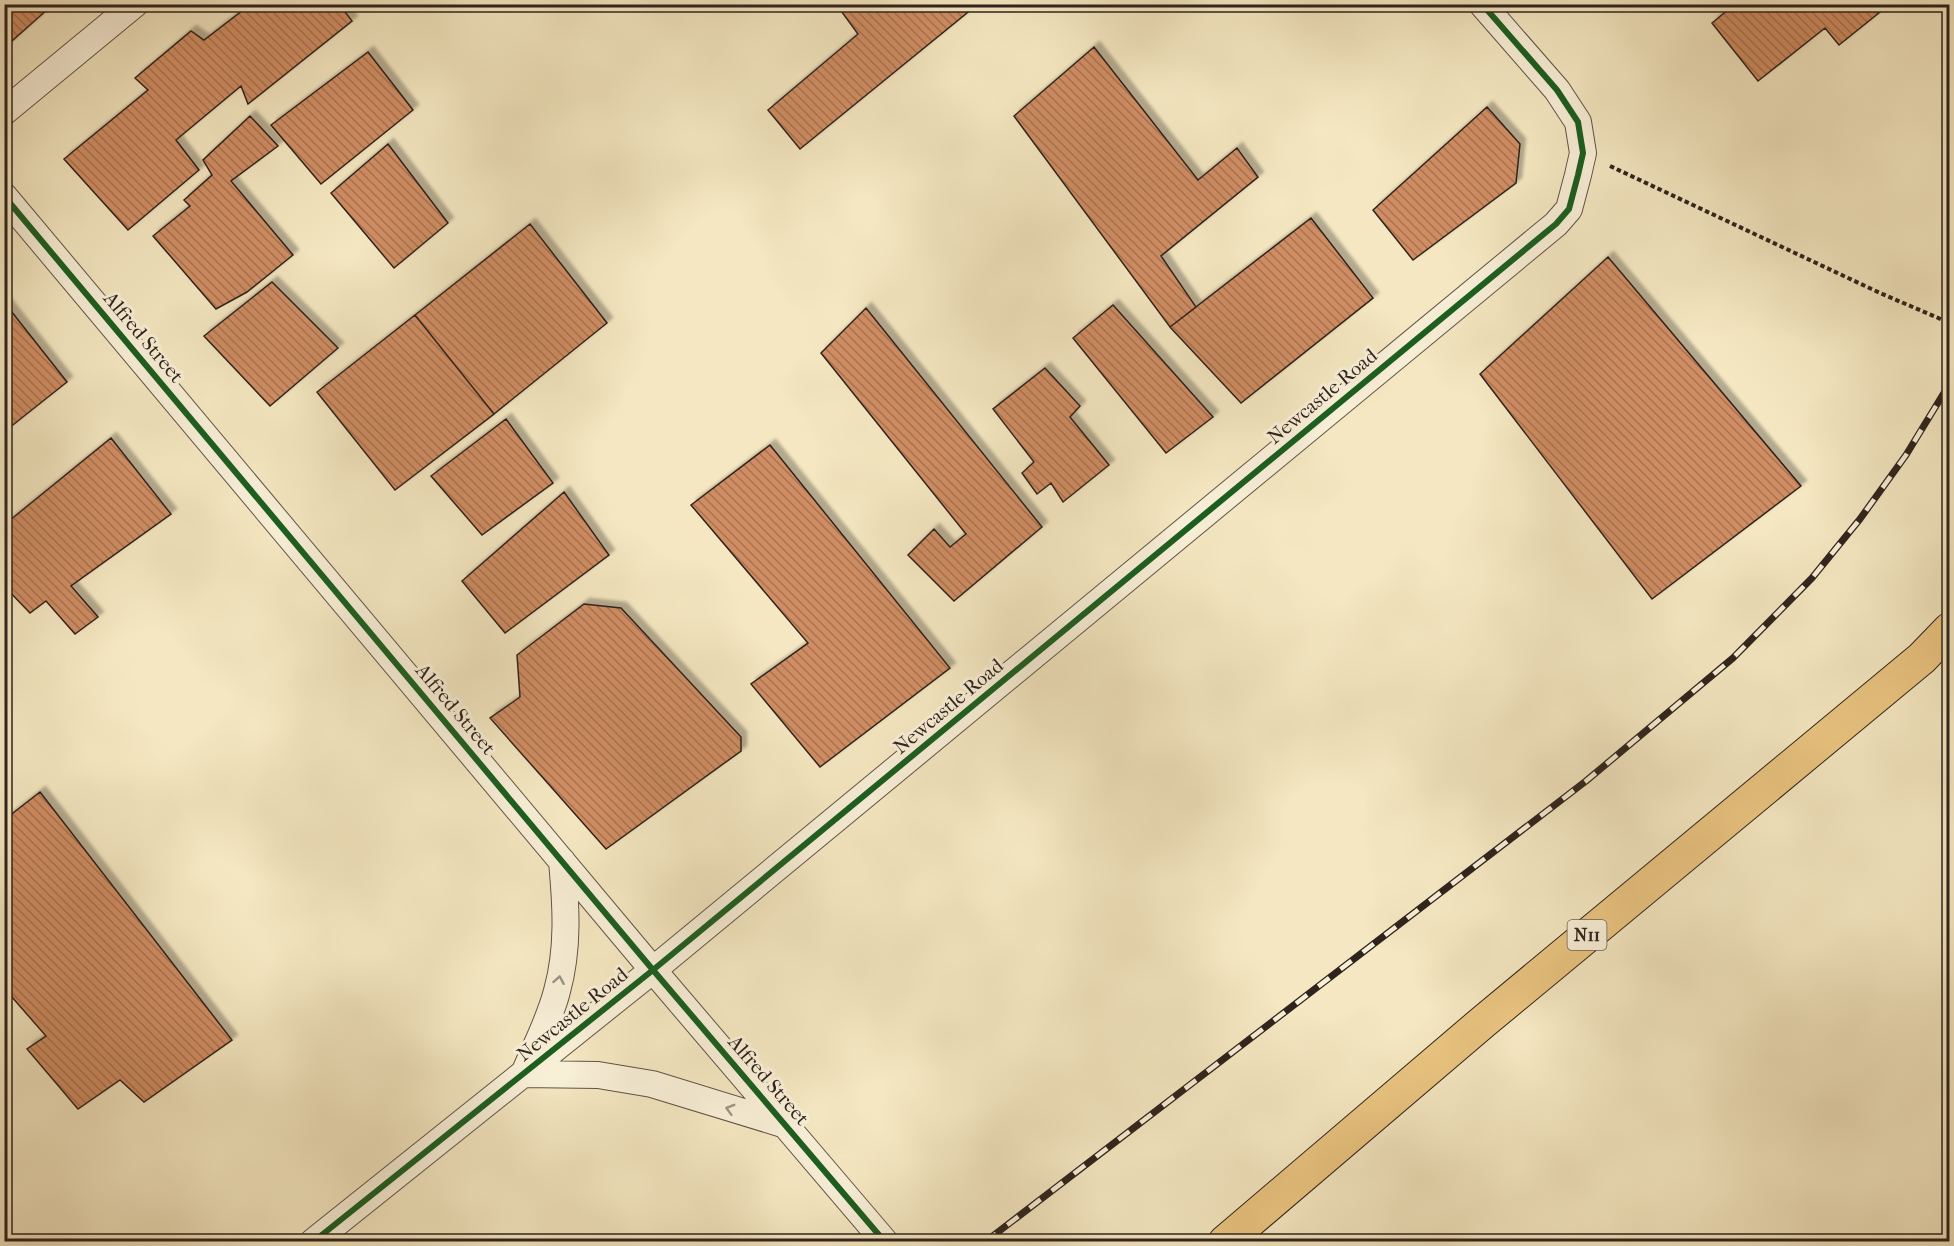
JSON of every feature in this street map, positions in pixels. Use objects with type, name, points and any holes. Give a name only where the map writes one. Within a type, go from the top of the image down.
[{"type":"highway","name":"N11","points":[[1225,1242],[1492,1014],[1922,658],[1950,629]]},
{"type":"street","points":[[4,112],[135,4]]},
{"type":"street","points":[[1482,4],[1557,90],[1578,122],[1580,164]]},
{"type":"street","name":"Newcastle Road","points":[[313,1242],[653,970],[1556,224],[1569,209],[1580,164]]},
{"type":"street","name":"Alfred Street","points":[[4,196],[653,970],[885,1242]]},
{"type":"street","points":[[562,861],[567,919],[565,949],[557,992],[524,1074],[598,1075],[652,1084],[786,1125]]},
{"type":"path","points":[[1580,164],[1950,322]]},
{"type":"building","points":[[4,4],[44,4],[48,9],[4,48]]},
{"type":"building","points":[[251,4],[339,4],[352,21],[248,104],[241,86],[176,140],[199,170],[128,230],[64,159],[148,90],[135,78],[191,31],[204,40]]},
{"type":"building","points":[[836,4],[978,4],[800,149],[768,110],[858,34]]},
{"type":"building","points":[[1735,4],[1890,4],[1839,45],[1825,28],[1758,81],[1712,23]]},
{"type":"building","points":[[1094,47],[1198,180],[1237,148],[1258,177],[1161,256],[1196,307],[1170,327],[1014,116]]},
{"type":"building","points":[[368,52],[413,110],[321,184],[271,125]]},
{"type":"building","points":[[1487,107],[1520,144],[1516,183],[1413,260],[1373,210]]},
{"type":"building","points":[[250,116],[278,146],[231,181],[293,255],[247,292],[216,309],[153,236],[190,206],[184,200],[212,175],[203,160]]},
{"type":"building","points":[[388,144],[448,223],[394,268],[331,193]]},
{"type":"building","points":[[1311,218],[1373,298],[1241,403],[1170,327]]},
{"type":"building","points":[[530,224],[607,323],[494,414],[415,315]]},
{"type":"building","points":[[1608,257],[1801,486],[1652,599],[1480,374]]},
{"type":"building","points":[[272,282],[338,348],[270,406],[204,336]]},
{"type":"building","points":[[4,302],[67,382],[4,432]]},
{"type":"building","points":[[1113,305],[1213,417],[1166,453],[1073,338]]},
{"type":"building","points":[[866,308],[1042,527],[954,601],[908,555],[934,529],[950,547],[966,534],[821,353]]},
{"type":"building","points":[[415,315],[494,414],[395,490],[317,392]]},
{"type":"building","points":[[1045,368],[1080,406],[1070,417],[1109,465],[1063,502],[1051,483],[1037,494],[1022,473],[1034,462],[993,409]]},
{"type":"building","points":[[506,419],[553,483],[482,535],[431,476]]},
{"type":"building","points":[[111,438],[171,514],[71,586],[98,617],[75,634],[46,601],[30,613],[4,586],[4,525]]},
{"type":"building","points":[[770,445],[950,668],[820,767],[751,684],[808,643],[691,505]]},
{"type":"building","points":[[564,492],[609,555],[505,633],[462,581]]},
{"type":"building","points":[[584,604],[621,608],[741,737],[741,751],[606,849],[490,718],[520,697],[517,655]]},
{"type":"building","points":[[40,792],[232,1040],[144,1102],[120,1080],[78,1109],[27,1049],[46,1036],[4,988],[4,820]]},
{"type":"railway","points":[[985,1242],[1586,781],[1733,658],[1812,578],[1860,519],[1906,455],[1950,383]]},
{"type":"cycle path","points":[[313,1242],[653,970],[1556,224],[1569,209],[1583,153],[1578,122],[1557,90],[1482,4]]},
{"type":"cycle path","points":[[4,196],[653,970],[885,1242]]}]
